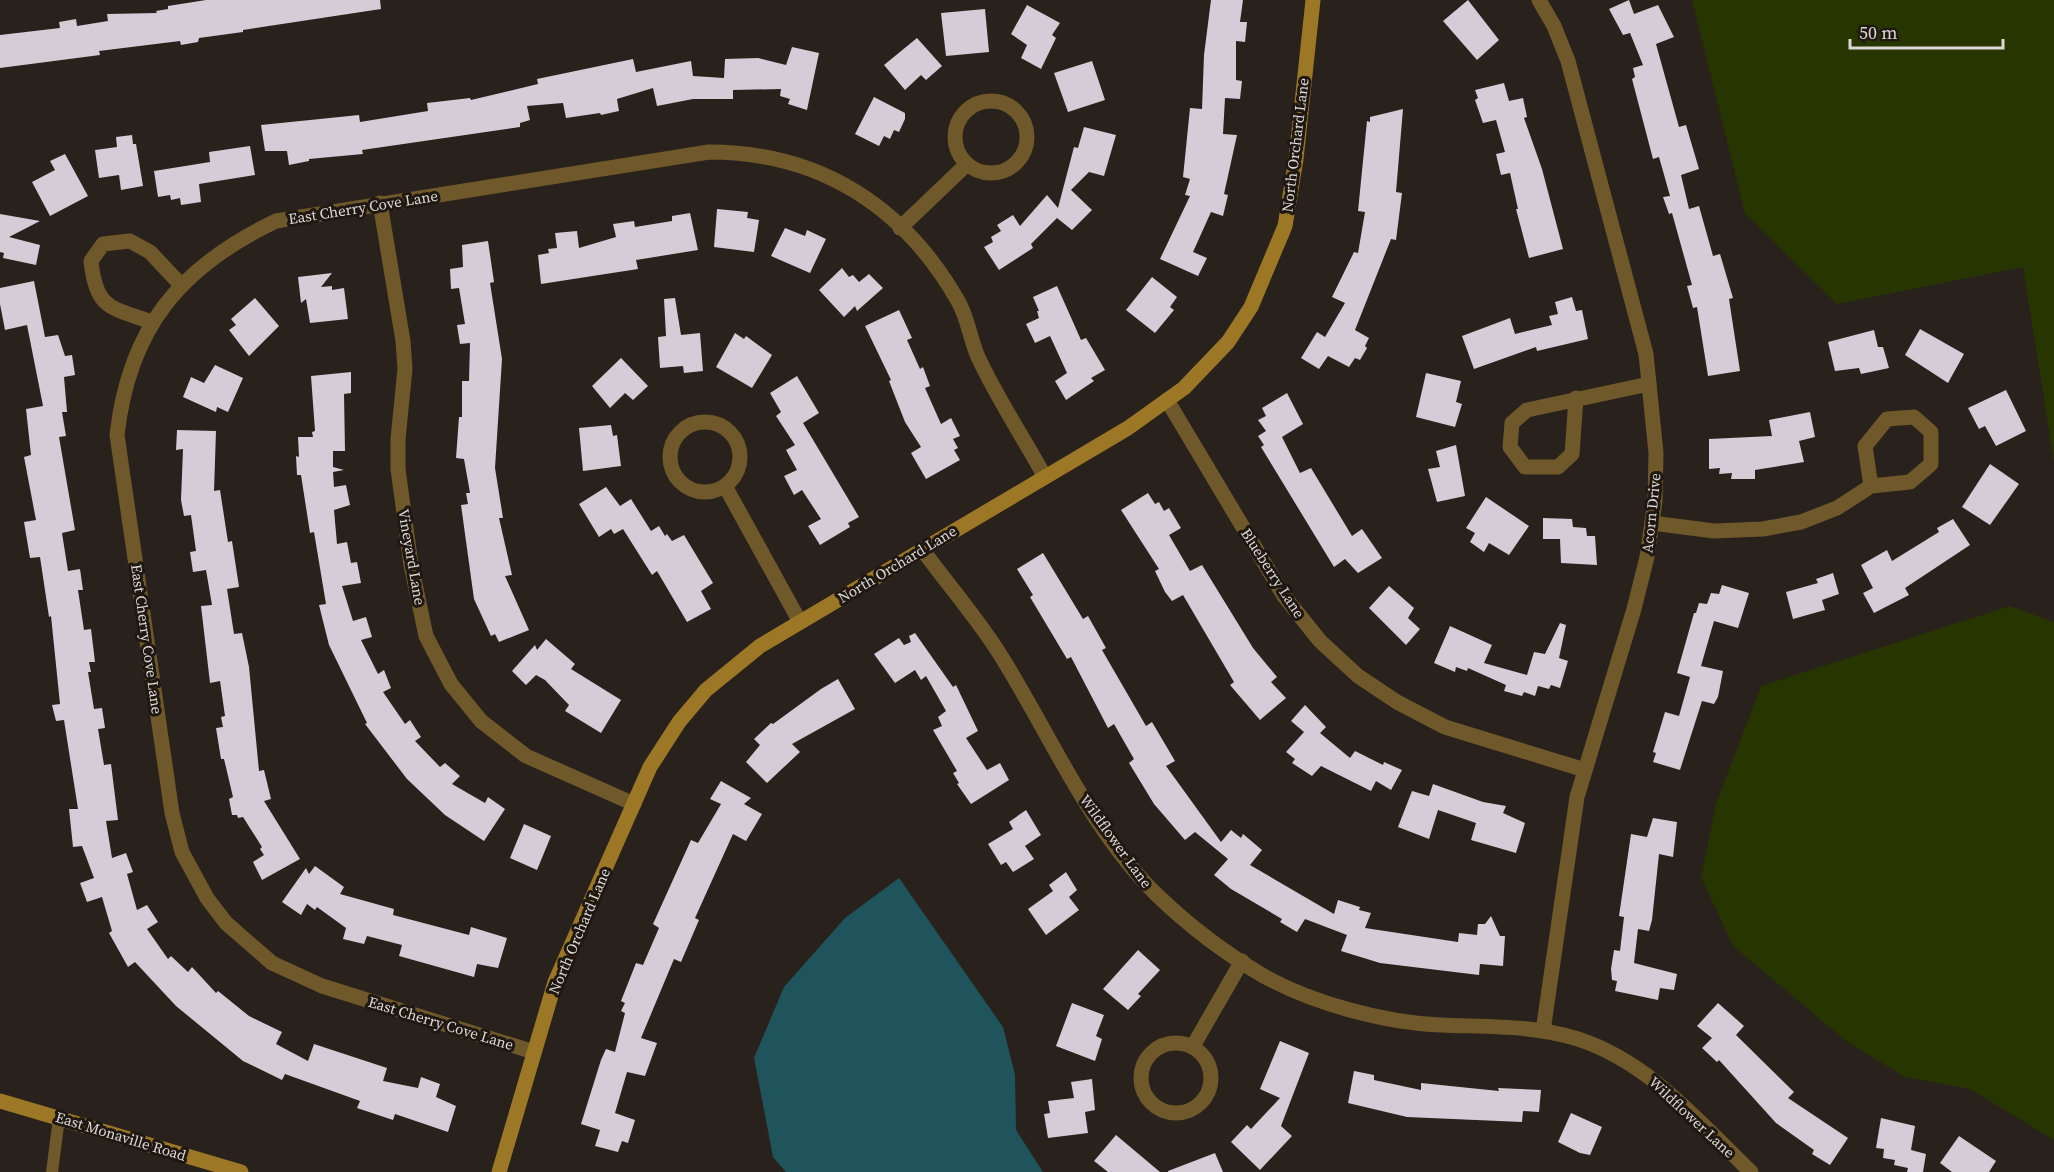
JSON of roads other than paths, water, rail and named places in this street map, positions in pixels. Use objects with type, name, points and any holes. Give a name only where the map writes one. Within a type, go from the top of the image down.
[{"type":"street","name":"North Orchard Lane","points":[[499,1172],[555,982],[650,767],[673,731],[706,690],[760,646],[1128,428],[1184,388],[1228,342],[1251,307],[1285,226],[1296,159],[1313,0]]},
{"type":"street","name":"Acorn Drive","points":[[1539,0],[1554,26],[1568,61],[1632,296],[1649,384],[1656,453],[1652,523],[1634,609],[1577,797],[1542,1031]]},
{"type":"street","points":[[1000,102],[1019,115],[1025,126],[1025,149],[1011,167],[988,173],[967,164],[959,155],[955,138],[959,120],[966,111],[976,104],[1000,102]]},
{"type":"street","name":"East Cherry Cove Lane","points":[[534,1052],[322,987],[272,963],[226,923],[207,898],[187,861],[172,813],[117,435],[127,380],[151,322],[181,285],[209,260],[247,235],[276,221],[709,152],[744,152],[791,162],[843,183],[879,206],[935,264],[959,303],[978,356],[1045,477]]},
{"type":"street","points":[[900,228],[967,164]]},
{"type":"street","name":"Vineyard Lane","points":[[380,203],[403,341],[405,369],[398,439],[398,469],[411,565],[426,636],[450,684],[481,721],[526,756],[634,804]]},
{"type":"street","points":[[151,322],[106,305],[94,287],[91,261],[103,244],[130,241],[150,252],[181,285]]},
{"type":"street","points":[[1576,398],[1572,454],[1558,467],[1525,467],[1510,447],[1512,423],[1527,410],[1576,398],[1649,384]]},
{"type":"street","name":"Blueberry Lane","points":[[1167,400],[1284,596],[1320,641],[1358,676],[1397,702],[1445,727],[1585,770]]},
{"type":"street","points":[[1652,523],[1714,531],[1763,530],[1801,522],[1837,508],[1871,486],[1910,482],[1931,464],[1930,432],[1914,417],[1887,419],[1865,446],[1871,486]]},
{"type":"street","points":[[699,422],[722,427],[738,444],[738,467],[724,486],[714,491],[692,489],[675,475],[670,453],[673,443],[688,426],[699,422]]},
{"type":"street","points":[[724,486],[800,622]]},
{"type":"street","name":"Wildflower Lane","points":[[922,549],[1000,654],[1079,792],[1118,848],[1156,894],[1204,936],[1263,975],[1306,995],[1381,1017],[1438,1025],[1521,1027],[1578,1039],[1621,1058],[1657,1082],[1743,1170]]},
{"type":"street","points":[[1193,1046],[1242,961]]},
{"type":"street","points":[[1170,1043],[1193,1046],[1209,1063],[1211,1086],[1207,1097],[1199,1105],[1178,1114],[1156,1107],[1142,1088],[1143,1065],[1158,1047],[1170,1043]]},
{"type":"street","name":"East Monaville Road","points":[[0,1101],[241,1172]]},
{"type":"lane","points":[[52,1172],[59,1118]]},
{"type":"water","points":[[899,878],[1003,1027],[1015,1075],[1016,1130],[1043,1172],[786,1172],[773,1157],[754,1058],[784,987],[845,918]]}]
